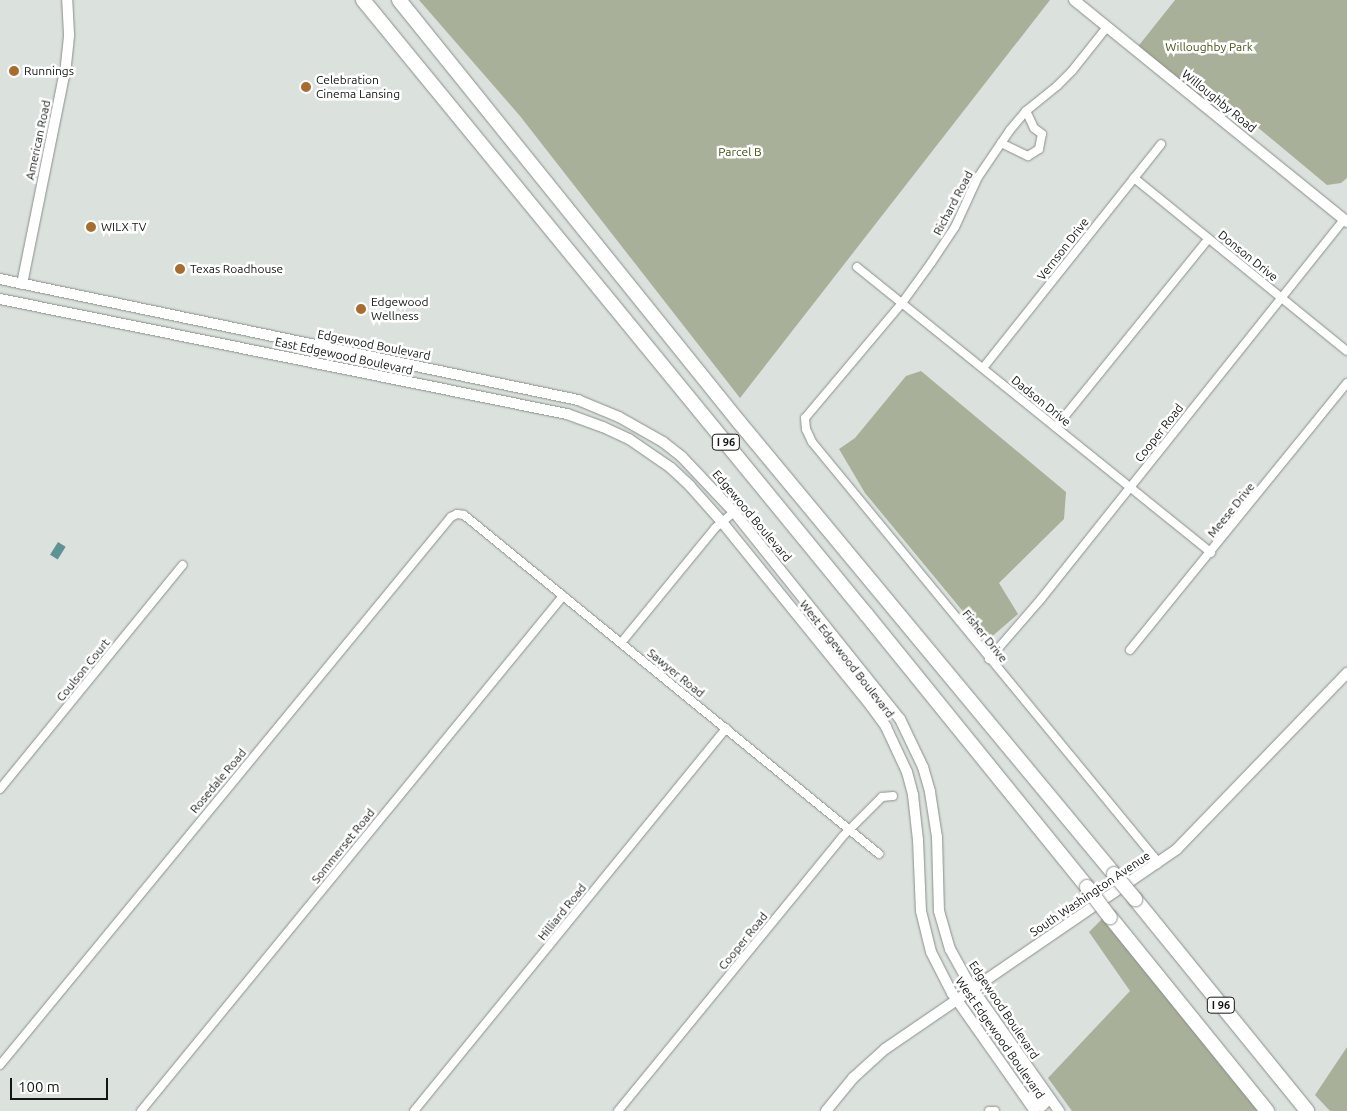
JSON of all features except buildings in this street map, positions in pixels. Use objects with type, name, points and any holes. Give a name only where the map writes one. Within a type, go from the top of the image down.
[{"type":"highway","name":"I 96","points":[[362,0],[866,614],[1267,1111]]},
{"type":"highway","name":"I 96","points":[[399,0],[738,422],[1135,899],[1307,1111]]},
{"type":"street","name":"American Road","points":[[22,284],[66,65],[69,34],[67,0]]},
{"type":"street","name":"Willoughby Road","points":[[1074,0],[1346,221]]},
{"type":"street","name":"Richard Road","points":[[805,418],[902,304],[955,227],[978,177],[1001,143],[1026,111],[1072,71],[1107,27]]},
{"type":"street","points":[[1001,143],[1028,156],[1039,149],[1042,134],[1034,128],[1026,111]]},
{"type":"street","name":"Vernson Drive","points":[[983,368],[1161,144]]},
{"type":"street","name":"Donson Drive","points":[[1134,178],[1347,351]]},
{"type":"street","name":"Cooper Road","points":[[989,659],[1041,599],[1281,297],[1346,221]]},
{"type":"street","points":[[1056,427],[1208,238]]},
{"type":"street","name":"Dadson Drive","points":[[857,267],[1211,553]]},
{"type":"street","points":[[0,279],[113,303],[115,307],[113,313],[106,316],[44,303],[33,306]]},
{"type":"street","name":"East Edgewood Boulevard","points":[[0,299],[566,414],[603,427],[629,439],[670,468]]},
{"type":"street","name":"Edgewood Boulevard","points":[[113,303],[228,329],[523,388],[590,404],[620,417],[663,442],[695,469],[734,512],[880,692],[912,741],[923,767],[935,814],[940,911],[950,949],[973,989],[1059,1111]]},
{"type":"street","points":[[137,327],[134,320],[139,314],[173,320],[186,318]]},
{"type":"street","points":[[175,334],[186,331],[220,337],[228,329]]},
{"type":"street","points":[[356,371],[367,367],[410,376],[419,374],[423,368]]},
{"type":"street","name":"Meese Drive","points":[[1130,650],[1211,553],[1347,383]]},
{"type":"street","points":[[465,393],[468,385],[473,384],[516,392],[523,388]]},
{"type":"street","points":[[525,405],[537,402],[577,412],[587,410],[590,404]]},
{"type":"street","name":"Fisher Drive","points":[[805,418],[806,429],[812,442],[1154,857],[1157,864]]},
{"type":"street","name":"West Edgewood Boulevard","points":[[670,468],[690,486],[722,522],[886,727],[907,772],[913,795],[918,840],[920,902],[925,933],[942,976],[1035,1111]]},
{"type":"street","points":[[621,642],[722,522],[734,512]]},
{"type":"street","name":"Sawyer Road","points":[[457,514],[464,515],[851,829],[879,854]]},
{"type":"street","name":"Rosedale Road","points":[[0,1065],[451,516],[457,514]]},
{"type":"street","name":"Coulson Court","points":[[0,789],[183,565]]},
{"type":"street","name":"Sommerset Road","points":[[141,1111],[563,596]]},
{"type":"street","name":"South Washington Avenue","points":[[826,1111],[869,1061],[1157,864],[1195,832],[1347,673]]},
{"type":"street","name":"Hilliard Road","points":[[414,1111],[726,728]]},
{"type":"street","name":"Cooper Road","points":[[618,1111],[843,836],[882,797],[893,796]]},
{"type":"street","points":[[918,867],[922,863],[930,864],[934,902],[940,911]]},
{"type":"street","points":[[1004,1067],[1016,1074],[1038,1106],[1046,1105],[1050,1098]]},
{"type":"street","points":[[990,1111],[995,1111]]},
{"type":"green space","name":"Parcel B","points":[[419,0],[1050,0],[740,398],[520,116]]},
{"type":"green space","name":"Willoughby Park","points":[[1175,0],[1347,0],[1347,178],[1341,183],[1327,185],[1226,101],[1215,114],[1136,49]]},
{"type":"green space","points":[[921,371],[1066,492],[1064,519],[999,583],[1018,614],[989,639],[980,632],[865,493],[839,449],[855,438],[906,376]]},
{"type":"green space","points":[[1103,918],[1259,1111],[1072,1111],[1048,1078],[1130,991],[1089,932]]},
{"type":"green space","points":[[1347,1047],[1347,1111],[1330,1111],[1315,1095]]},
{"type":"water","points":[[58,542],[66,547],[58,559],[50,555]]},
{"type":"place","name":"Runnings","points":[[14,71]]},
{"type":"place","name":"Celebration Cinema Lansing","points":[[306,87]]},
{"type":"place","name":"WILX TV","points":[[91,227]]},
{"type":"place","name":"Texas Roadhouse","points":[[180,269]]},
{"type":"place","name":"Edgewood Wellness","points":[[361,309]]}]
